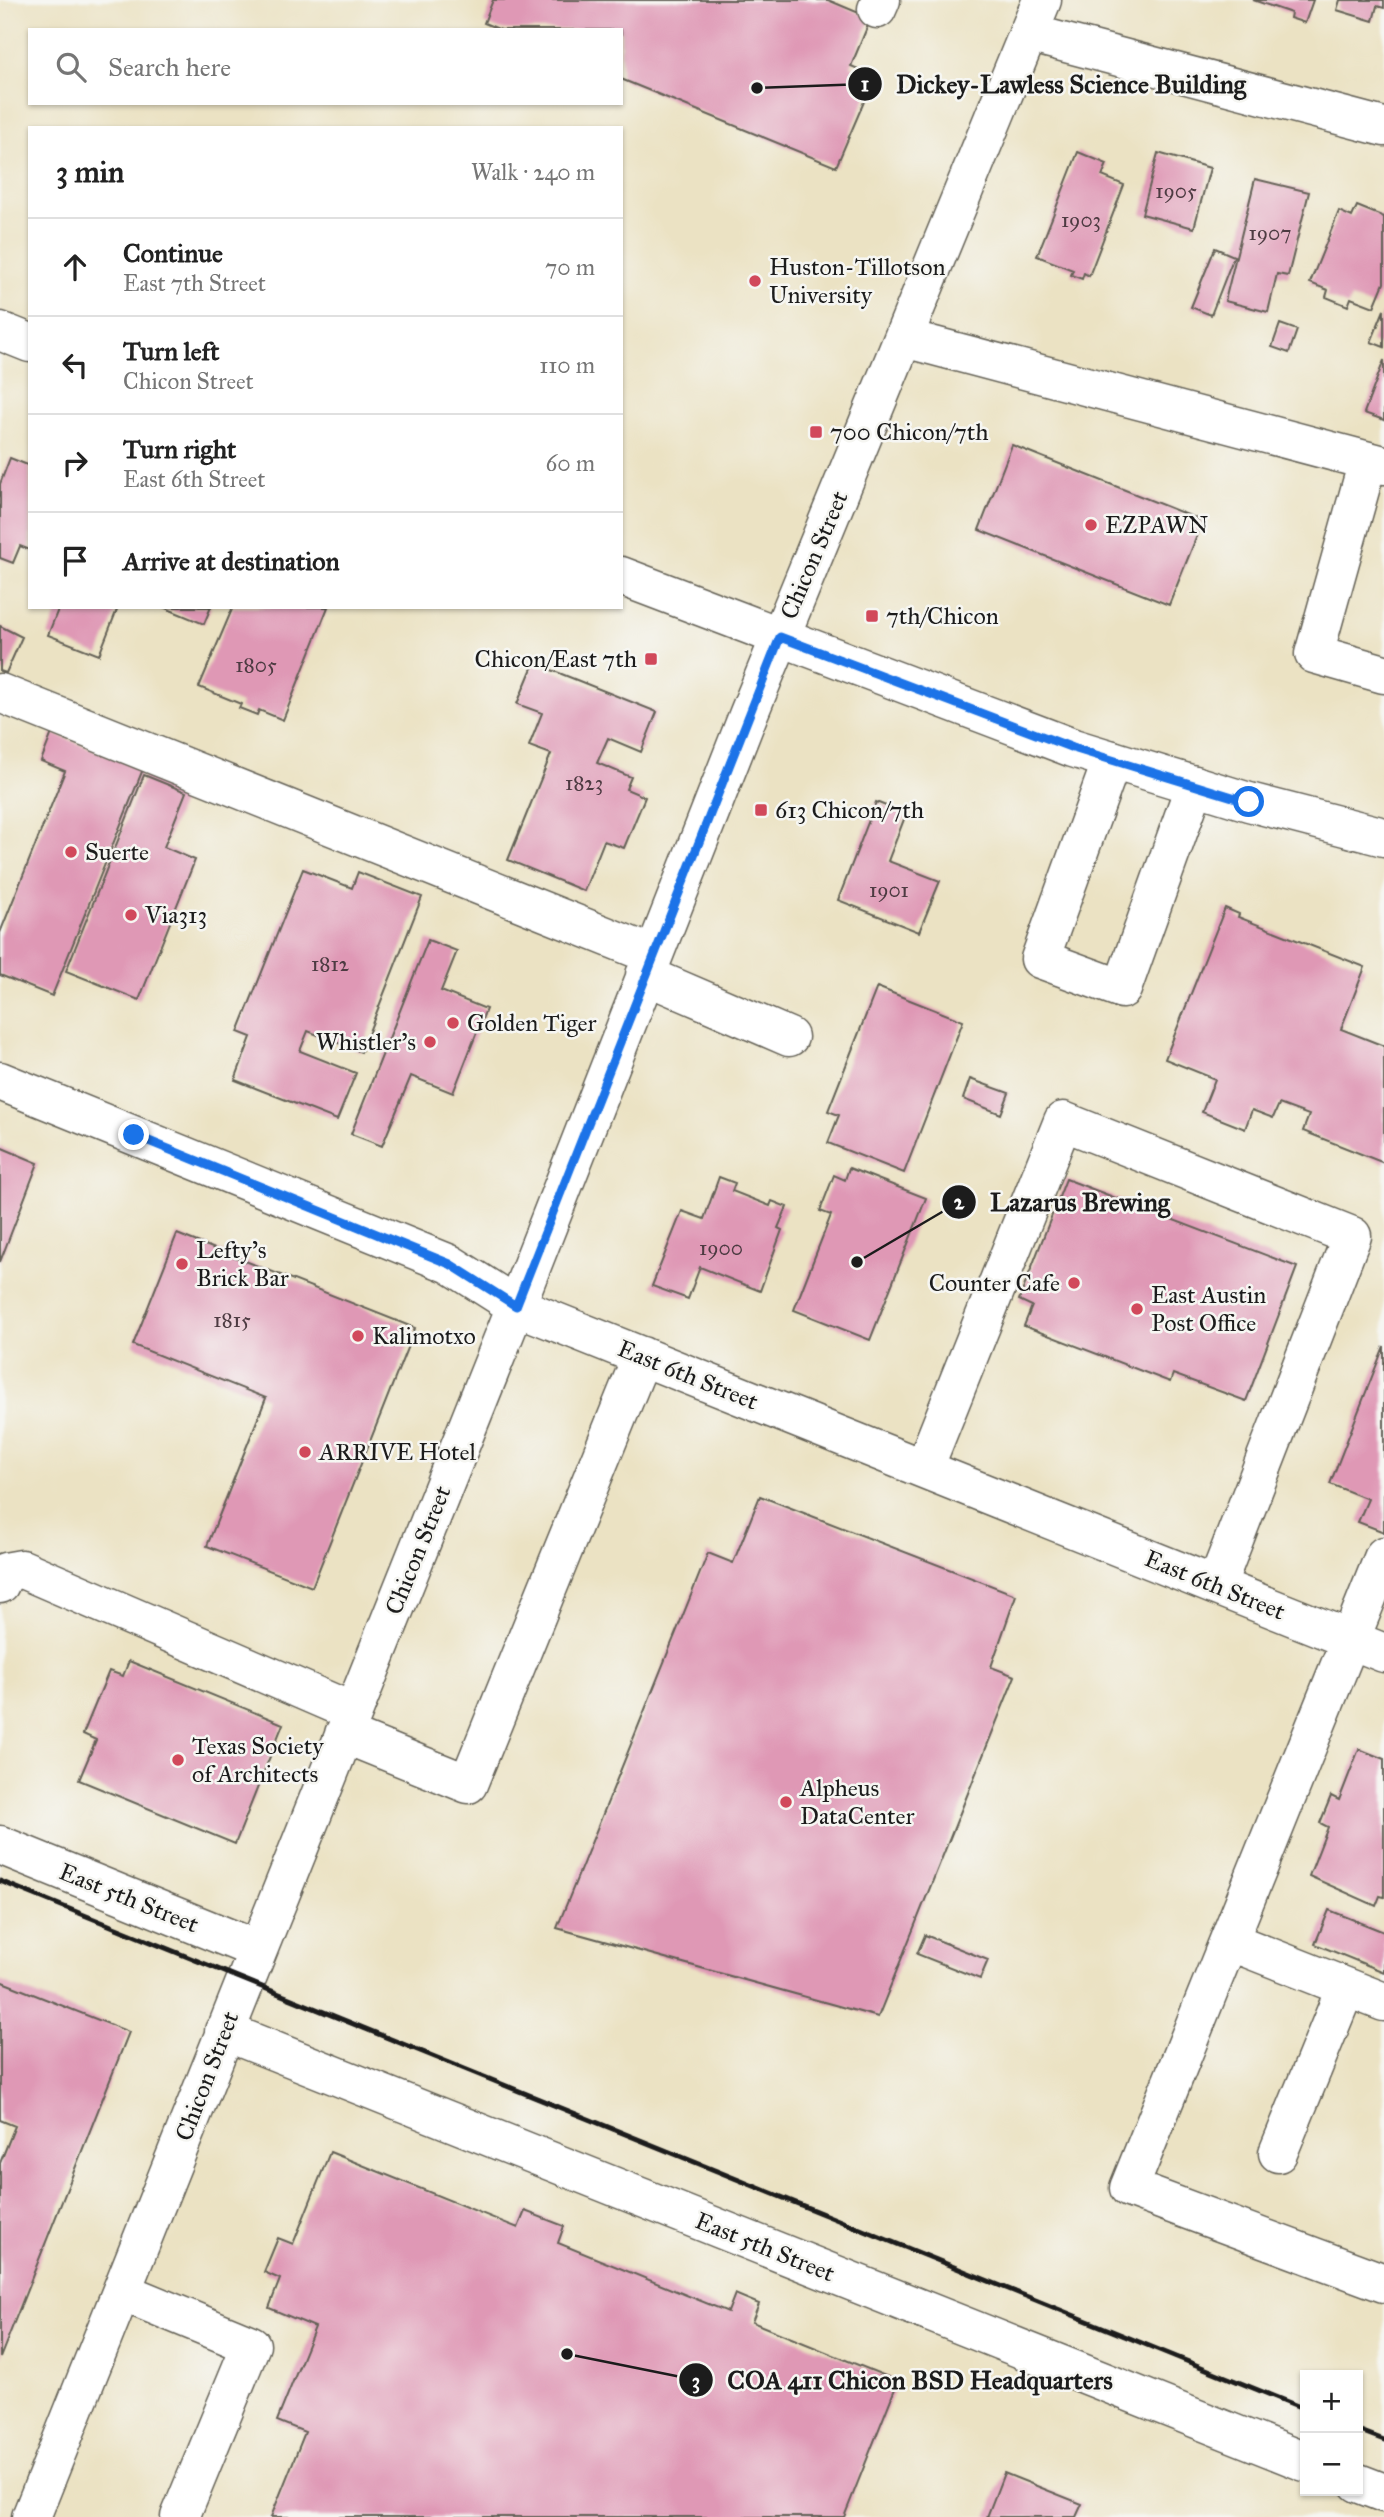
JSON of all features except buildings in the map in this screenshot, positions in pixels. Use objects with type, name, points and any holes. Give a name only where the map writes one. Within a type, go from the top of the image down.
[{"type":"street","points":[[1035,17],[1384,127]]},
{"type":"street","name":"Chicon Street","points":[[31,2517],[516,1306],[780,637],[1035,17]]},
{"type":"street","points":[[0,331],[28,342]]},
{"type":"street","points":[[904,338],[1376,463],[1314,654],[1384,674]]},
{"type":"street","points":[[623,577],[1112,760],[1384,837]]},
{"type":"street","points":[[0,693],[649,965],[789,1037]]},
{"type":"street","points":[[1112,760],[1040,959],[1122,989],[1195,785]]},
{"type":"street","name":"East 6th Street","points":[[0,1081],[450,1264],[516,1306],[1384,1653]]},
{"type":"street","points":[[923,1468],[1063,1121],[1352,1236],[1216,1586]]},
{"type":"street","points":[[0,1584],[5,1572],[22,1569],[349,1723],[468,1784],[642,1356]]},
{"type":"street","points":[[1384,1556],[1348,1639],[1129,2188],[1384,2283]]},
{"type":"street","name":"East 5th Street","points":[[0,1845],[258,1950]]},
{"type":"street","points":[[1229,1941],[1384,2002]]},
{"type":"street","points":[[1278,2153],[1346,1987]]},
{"type":"street","name":"East 5th Street","points":[[224,2031],[1300,2460]]},
{"type":"street","points":[[123,2292],[251,2345],[180,2517]]},
{"type":"street","points":[[1363,2485],[1384,2493]]},
{"type":"railway","points":[[0,1881],[1300,2407]]},
{"type":"railway","points":[[1363,2432],[1384,2440]]},
{"type":"place","name":"Dickey-Lawless Science Building","points":[[757,88]]},
{"type":"place","name":"Huston-Tillotson University","points":[[755,281]]},
{"type":"place","name":"700 Chicon/7th","points":[[816,432]]},
{"type":"place","name":"EZPAWN","points":[[1091,525]]},
{"type":"place","name":"7th/Chicon","points":[[872,616]]},
{"type":"place","name":"Chicon/East 7th","points":[[651,659]]},
{"type":"place","name":"613 Chicon/7th","points":[[761,810]]},
{"type":"place","name":"Suerte","points":[[71,852]]},
{"type":"place","name":"Via313","points":[[131,915]]},
{"type":"place","name":"Golden Tiger","points":[[453,1023]]},
{"type":"place","name":"Whistler's","points":[[430,1042]]},
{"type":"place","name":"Lazarus Brewing","points":[[857,1262]]},
{"type":"place","name":"Lefty's Brick Bar","points":[[182,1264]]},
{"type":"place","name":"Counter Cafe","points":[[1074,1283]]},
{"type":"place","name":"East Austin Post Office","points":[[1137,1309]]},
{"type":"place","name":"Kalimotxo","points":[[358,1336]]},
{"type":"place","name":"ARRIVE Hotel","points":[[305,1452]]},
{"type":"place","name":"Texas Society of Architects","points":[[178,1760]]},
{"type":"place","name":"Alpheus DataCenter","points":[[786,1802]]},
{"type":"place","name":"COA 411 Chicon BSD Headquarters","points":[[567,2354]]},
{"type":"route","points":[[134,1135],[450,1264],[516,1306],[780,637],[1073,748],[1249,802]]}]
